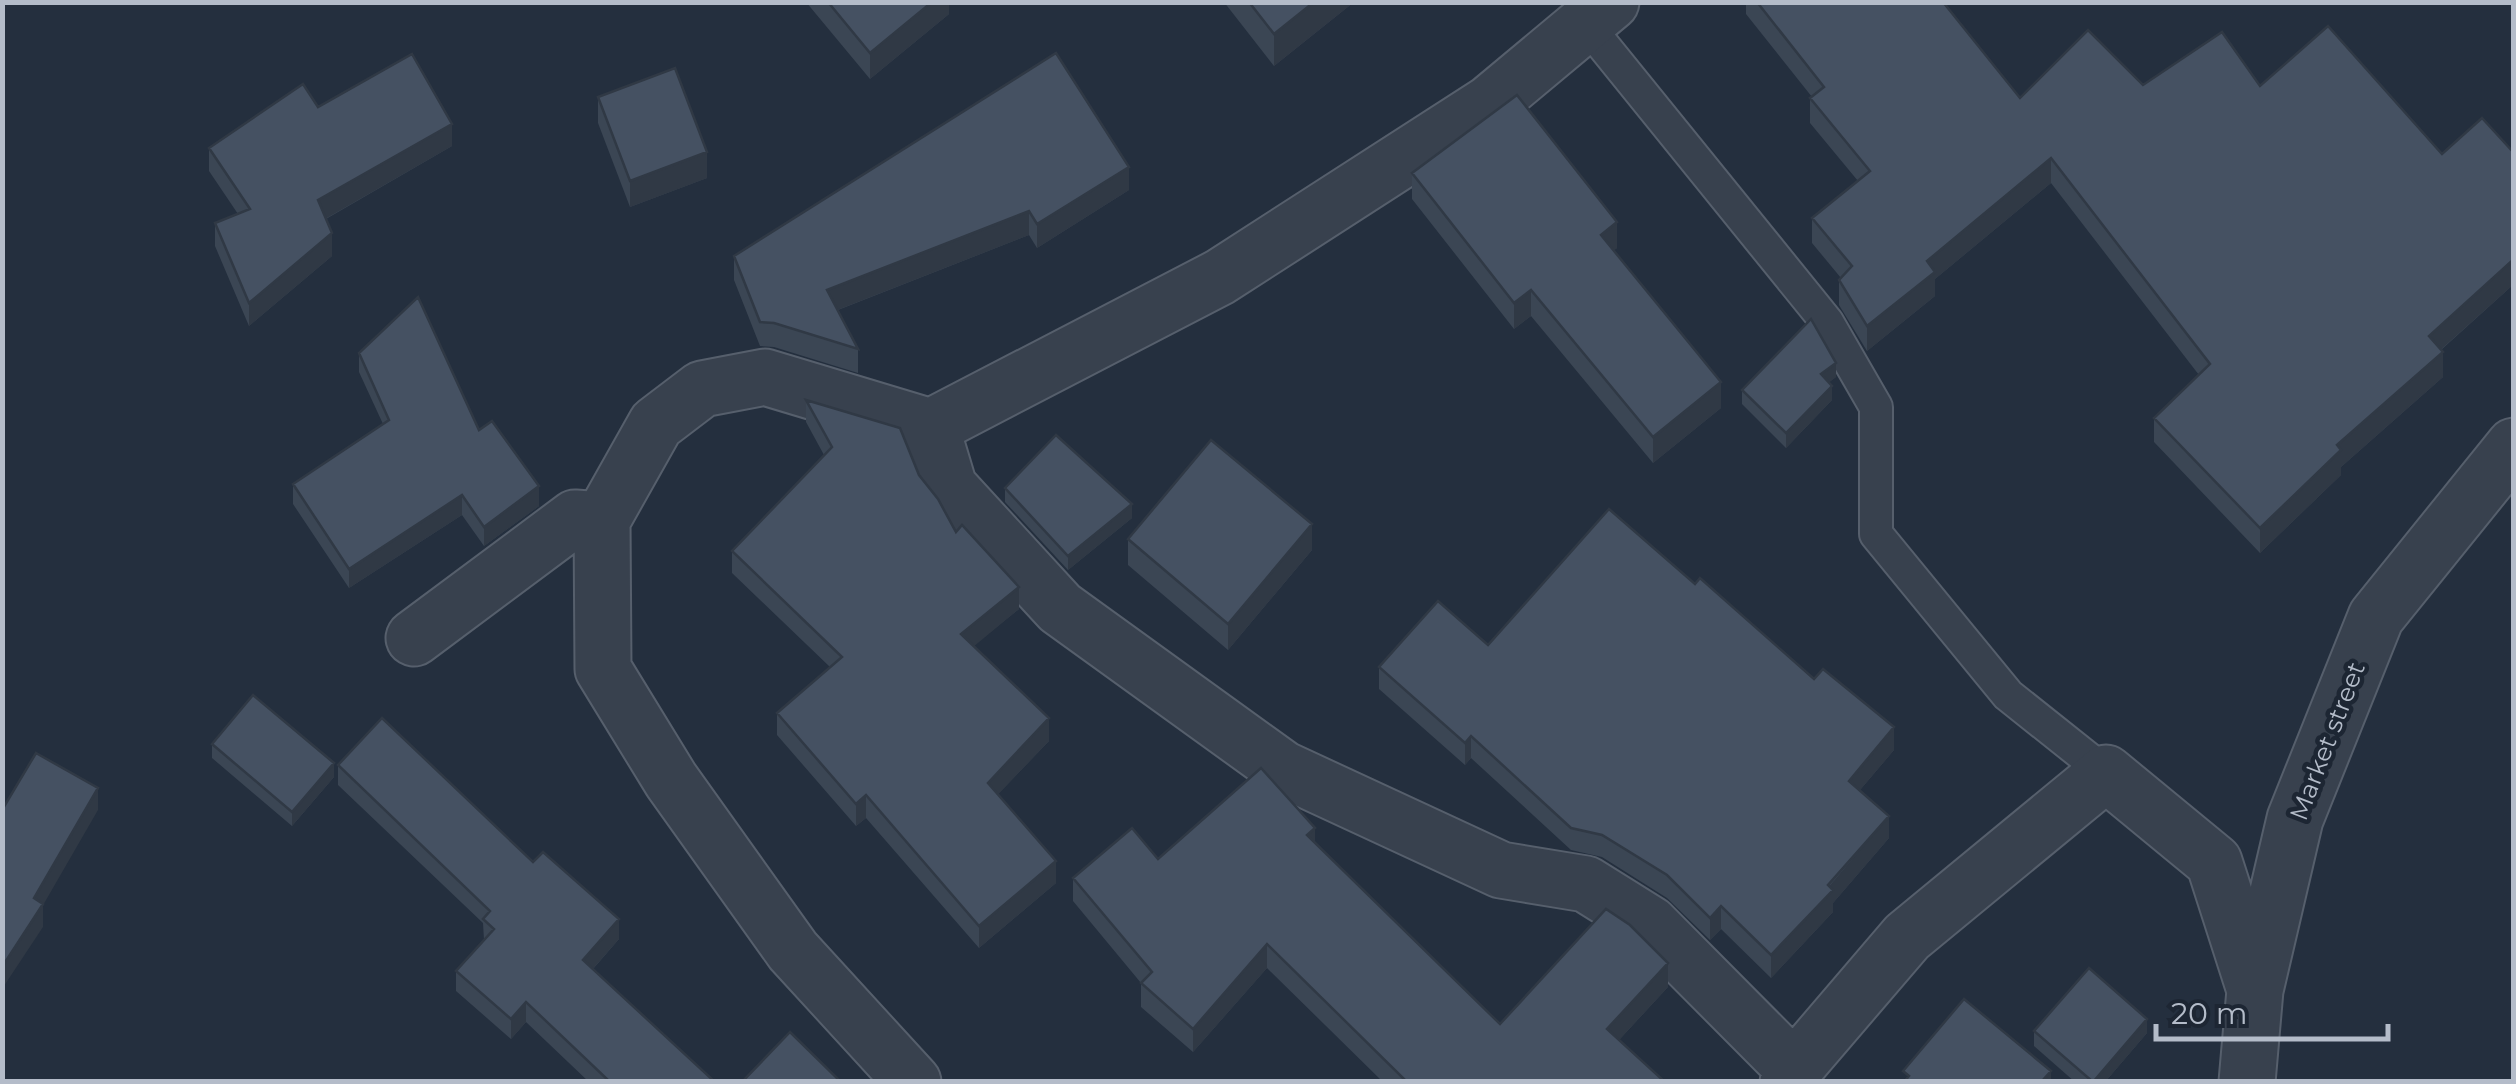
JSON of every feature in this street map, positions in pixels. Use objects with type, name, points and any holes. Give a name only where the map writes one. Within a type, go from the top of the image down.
[{"type":"street","points":[[913,1082],[793,950],[671,780],[604,669],[602,520],[656,424],[702,389],[765,377],[931,427],[1220,277],[1490,103],[1598,13]]},
{"type":"street","points":[[931,427],[949,488],[1060,608],[1283,769],[1501,870],[1586,884],[1650,924],[1791,1075],[1907,937],[2106,773],[2214,862],[2255,990]]},
{"type":"street","name":"Market street","points":[[2247,1082],[2255,990],[2295,819],[2376,616],[2514,446]]},
{"type":"street","points":[[414,638],[462,606],[575,518],[602,520]]},
{"type":"lane","points":[[1598,13],[1827,322],[1876,407],[1876,534],[2008,695],[2106,773]]},
{"type":"building","points":[[828,2],[932,2],[870,53]]},
{"type":"building","points":[[1249,2],[1314,2],[1274,34]]},
{"type":"building","points":[[1757,2],[1943,2],[2020,98],[2088,30],[2143,85],[2222,32],[2260,86],[2328,26],[2442,154],[2482,118],[2514,153],[2514,259],[2429,336],[2443,352],[2337,445],[2341,450],[2260,528],[2154,418],[2210,364],[2051,158],[1927,261],[1935,272],[1867,326],[1839,280],[1852,266],[1812,218],[1870,171],[1810,98],[1824,87]]},
{"type":"building","points":[[1056,53],[1129,167],[1037,224],[1029,211],[827,290],[858,349],[760,322],[734,256]]},
{"type":"building","points":[[412,54],[452,124],[318,200],[332,233],[249,303],[215,223],[250,209],[209,148],[303,84],[318,107]]},
{"type":"building","points":[[675,68],[707,152],[630,181],[598,97]]},
{"type":"building","points":[[1517,95],[1617,222],[1601,235],[1721,382],[1653,437],[1531,290],[1514,303],[1412,173]]},
{"type":"building","points":[[418,297],[479,430],[492,421],[539,486],[484,527],[462,495],[349,569],[293,484],[389,420],[359,353]]},
{"type":"building","points":[[1811,319],[1836,363],[1821,374],[1832,386],[1786,433],[1742,390]]},
{"type":"building","points":[[806,400],[900,428],[919,475],[956,532],[962,525],[1019,587],[961,634],[1049,718],[988,783],[1056,861],[979,926],[866,795],[856,804],[777,713],[842,657],[732,551],[832,447]]},
{"type":"building","points":[[1056,435],[1132,504],[1068,556],[1005,488]]},
{"type":"building","points":[[1211,440],[1312,524],[1228,624],[1128,539]]},
{"type":"building","points":[[1609,509],[1695,584],[1700,578],[1814,679],[1823,669],[1894,727],[1849,781],[1889,816],[1828,885],[1833,890],[1771,955],[1721,906],[1710,918],[1667,875],[1602,835],[1571,828],[1471,736],[1465,743],[1379,667],[1438,601],[1488,645]]},
{"type":"building","points":[[253,695],[334,763],[292,812],[212,744]]},
{"type":"building","points":[[382,718],[533,862],[543,852],[619,919],[583,960],[715,1082],[610,1082],[526,1002],[511,1019],[456,971],[494,929],[483,919],[490,911],[338,765]]},
{"type":"building","points":[[36,753],[98,788],[34,898],[43,904],[2,967],[2,810]]},
{"type":"building","points":[[1261,768],[1315,828],[1307,835],[1500,1024],[1606,909],[1630,925],[1668,963],[1607,1029],[1665,1082],[1407,1082],[1267,944],[1193,1029],[1141,983],[1152,972],[1073,878],[1132,828],[1158,859]]},
{"type":"building","points":[[2089,968],[2147,1019],[2093,1082],[2034,1031]]},
{"type":"building","points":[[1964,999],[2051,1071],[2041,1082],[1904,1082],[1909,1076],[1903,1071]]},
{"type":"building","points":[[790,1032],[841,1082],[742,1082]]}]
